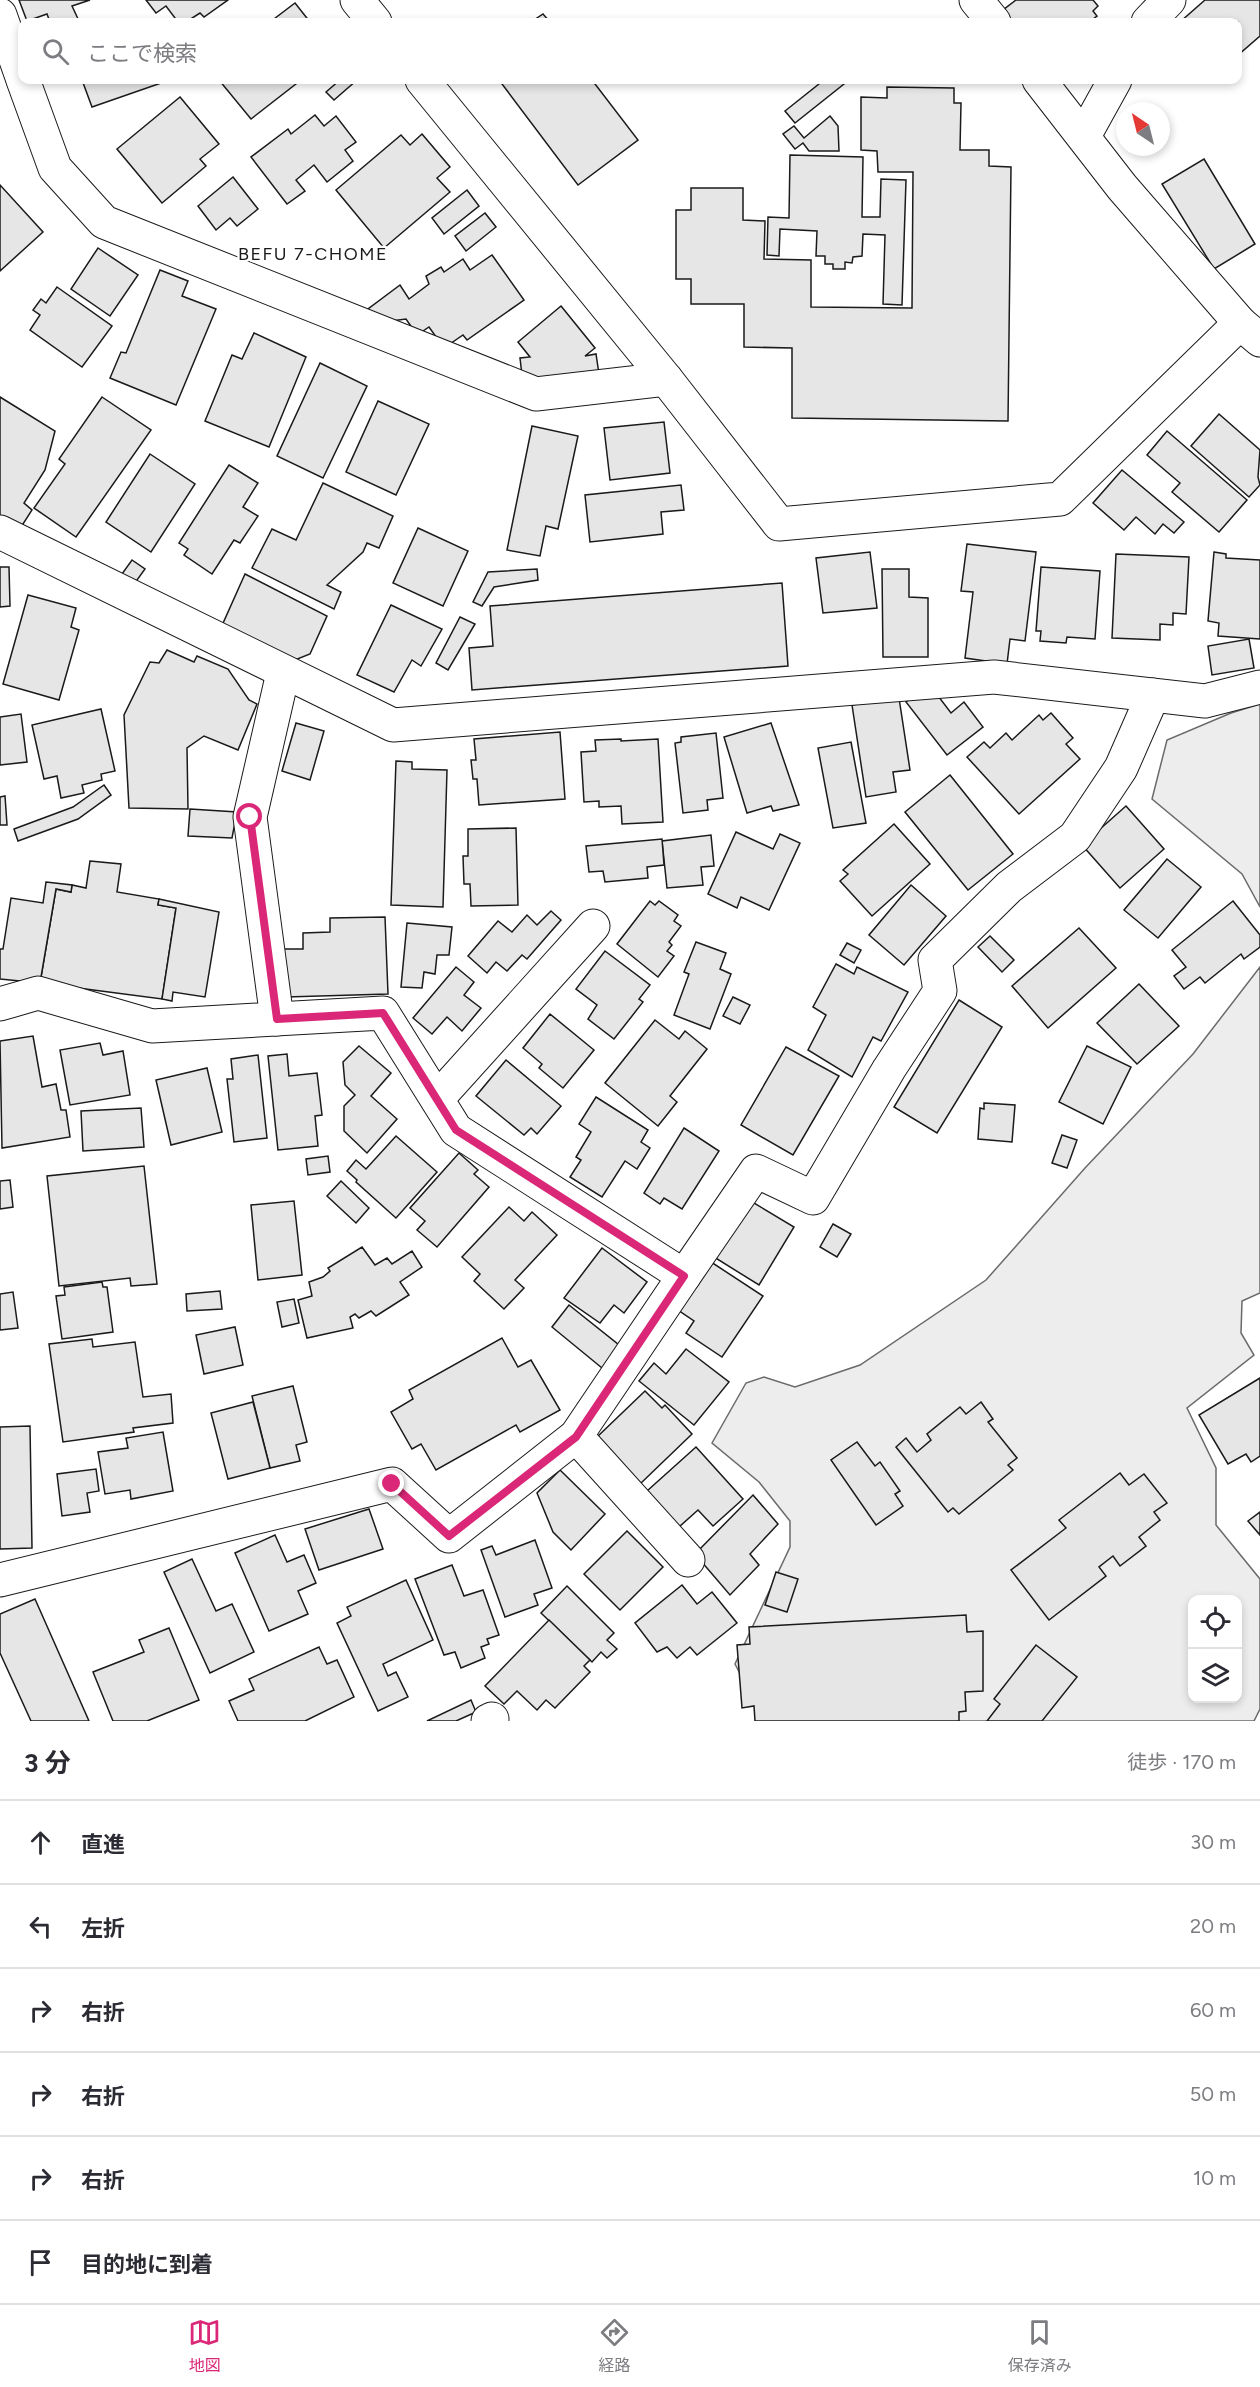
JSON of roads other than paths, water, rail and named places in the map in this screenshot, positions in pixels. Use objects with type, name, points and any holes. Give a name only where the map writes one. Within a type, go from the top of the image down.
[{"type":"street","points":[[357,0],[372,18]]},
{"type":"street","points":[[976,0],[991,18]]},
{"type":"street","points":[[1152,18],[1169,0]]},
{"type":"street","points":[[0,15],[18,64]]},
{"type":"street","points":[[25,84],[56,168],[104,222],[536,394],[666,379]]},
{"type":"street","points":[[425,84],[666,379],[779,524],[1059,499],[1250,331],[1122,187],[1042,84]]},
{"type":"street","points":[[1084,136],[1113,84]]},
{"type":"street","points":[[0,531],[283,673],[393,725],[994,677],[1205,701],[1260,687]]},
{"type":"street","points":[[277,1019],[250,817],[283,673]]},
{"type":"street","points":[[0,1580],[392,1484],[449,1536],[576,1437],[756,1171],[813,1198],[889,1069],[940,992],[935,960],[1009,887],[1075,837],[1121,768],[1153,695]]},
{"type":"street","points":[[437,1099],[593,926]]},
{"type":"street","points":[[0,1004],[38,993],[152,1026],[383,1013],[456,1130],[684,1276]]},
{"type":"street","points":[[576,1437],[688,1560]]},
{"type":"district","name":"BEFU 7-CHOME","points":[[313,254]]}]
